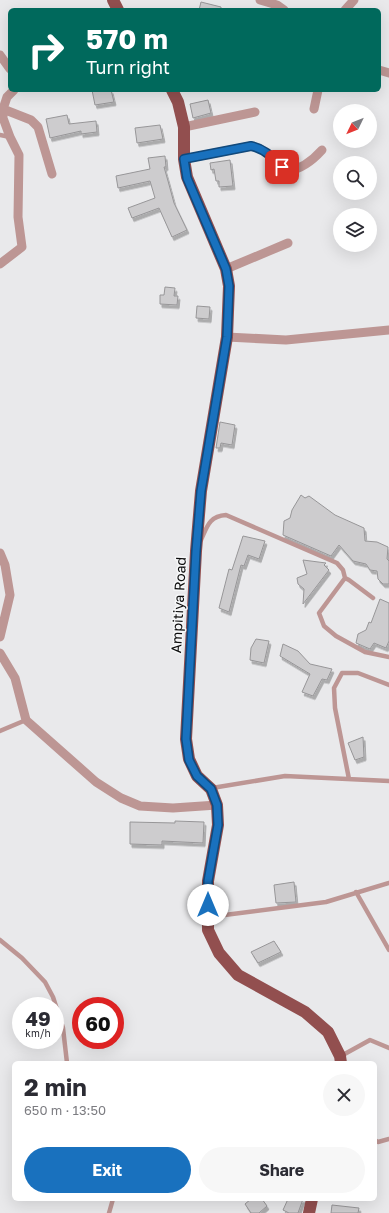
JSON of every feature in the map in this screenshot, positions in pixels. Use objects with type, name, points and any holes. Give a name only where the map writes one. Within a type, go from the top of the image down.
[{"type":"main road","name":"Ampitiya Road","points":[[173,92],[178,102],[184,127],[184,159],[187,178],[226,269],[229,286],[227,337],[201,491],[196,551],[186,739],[189,760],[197,776],[211,789],[217,805],[218,825],[208,881],[208,930],[218,953],[238,974],[305,1012],[328,1032],[340,1060]]},
{"type":"main road","points":[[308,1213],[311,1201]]},
{"type":"street","points":[[260,0],[277,4],[282,8]]},
{"type":"street","points":[[347,8],[354,0]]},
{"type":"street","points":[[0,55],[8,65]]},
{"type":"street","points":[[0,264],[22,247],[18,217],[19,155],[3,118],[3,109],[7,97],[12,92]]},
{"type":"street","points":[[314,110],[318,92]]},
{"type":"street","points":[[3,109],[34,122],[38,127],[52,174]]},
{"type":"street","points":[[184,127],[255,112]]},
{"type":"street","points":[[184,159],[251,146],[262,150],[288,171],[296,170],[314,159],[322,150]]},
{"type":"street","points":[[226,269],[288,243]]},
{"type":"street","points":[[227,337],[286,340],[389,330]]},
{"type":"street","points":[[0,553],[5,565],[10,595],[0,637]]},
{"type":"street","points":[[0,653],[15,678],[26,720],[96,782],[122,798],[140,806],[173,808],[217,805]]},
{"type":"lane","points":[[0,135],[10,137]]},
{"type":"lane","points":[[196,551],[211,520],[218,516],[226,516],[337,563],[343,570],[345,578],[373,598]]},
{"type":"lane","points":[[345,578],[319,613],[324,626],[336,636],[366,652],[389,657]]},
{"type":"lane","points":[[349,779],[335,708],[334,688],[342,673],[358,673],[389,685]]},
{"type":"lane","points":[[0,731],[26,720]]},
{"type":"lane","points":[[211,789],[285,776],[389,781]]},
{"type":"lane","points":[[208,918],[326,902],[389,883]]},
{"type":"lane","points":[[356,892],[389,950]]},
{"type":"lane","points":[[0,940],[22,958],[45,982],[53,997],[63,1028],[67,1061]]},
{"type":"lane","points":[[340,1060],[370,1040],[389,1048]]},
{"type":"lane","points":[[377,1141],[389,1139]]},
{"type":"lane","points":[[110,1213],[113,1201]]},
{"type":"building","points":[[201,2],[221,7],[221,8],[200,8]]},
{"type":"building","points":[[92,92],[112,92],[114,102],[95,105]]},
{"type":"building","points":[[208,100],[211,113],[193,118],[190,104]]},
{"type":"building","points":[[67,115],[69,124],[96,121],[97,132],[81,134],[81,131],[50,138],[46,119]]},
{"type":"building","points":[[160,125],[163,139],[137,143],[135,128]]},
{"type":"building","points":[[165,156],[166,167],[164,167],[174,203],[187,230],[172,237],[159,208],[132,218],[128,208],[155,198],[150,181],[118,188],[116,176],[150,169],[148,158]]},
{"type":"building","points":[[230,160],[233,186],[219,187],[219,181],[216,181],[214,169],[211,170],[210,163]]},
{"type":"building","points":[[165,287],[175,288],[174,296],[178,296],[177,305],[160,304],[160,295],[164,295]]},
{"type":"building","points":[[197,306],[210,307],[209,319],[196,318]]},
{"type":"building","points":[[220,422],[235,425],[232,445],[221,443],[220,448],[216,448]]},
{"type":"building","points":[[301,495],[305,498],[309,496],[335,515],[364,528],[365,541],[377,542],[388,547],[387,559],[389,561],[389,584],[383,584],[378,579],[377,571],[370,570],[366,564],[353,561],[339,545],[331,556],[283,535],[284,521],[290,518],[292,510]]},
{"type":"building","points":[[243,536],[265,541],[259,559],[248,555],[244,566],[241,565],[229,612],[219,608],[229,569],[232,570]]},
{"type":"building","points":[[303,560],[326,563],[324,565],[329,570],[303,604],[304,589],[298,584],[297,578],[307,574]]},
{"type":"building","points":[[380,599],[389,603],[389,641],[386,648],[374,643],[370,649],[356,643],[358,634],[366,630],[369,622],[371,623]]},
{"type":"building","points":[[256,639],[269,641],[264,663],[250,660],[251,648]]},
{"type":"building","points":[[283,644],[298,651],[310,664],[332,669],[327,680],[322,679],[313,696],[302,692],[310,674],[280,656]]},
{"type":"building","points":[[363,737],[364,757],[355,760],[348,743]]},
{"type":"building","points":[[175,821],[204,822],[203,843],[162,841],[162,845],[130,844],[130,822],[175,823]]},
{"type":"building","points":[[294,882],[296,902],[276,903],[274,885]]},
{"type":"building","points":[[274,941],[281,952],[258,963],[251,952]]},
{"type":"building","points":[[249,1201],[263,1201],[267,1206],[259,1213],[251,1213],[245,1204]]},
{"type":"building","points":[[287,1201],[302,1201],[298,1213],[289,1213],[283,1210]]},
{"type":"building","points":[[332,1205],[359,1208],[358,1213],[331,1213]]},
{"type":"route","points":[[208,905],[208,881],[218,825],[217,805],[211,789],[197,776],[189,760],[186,739],[196,551],[201,491],[227,337],[229,286],[226,269],[187,178],[184,159],[251,146],[257,147],[268,154],[282,167]]}]
